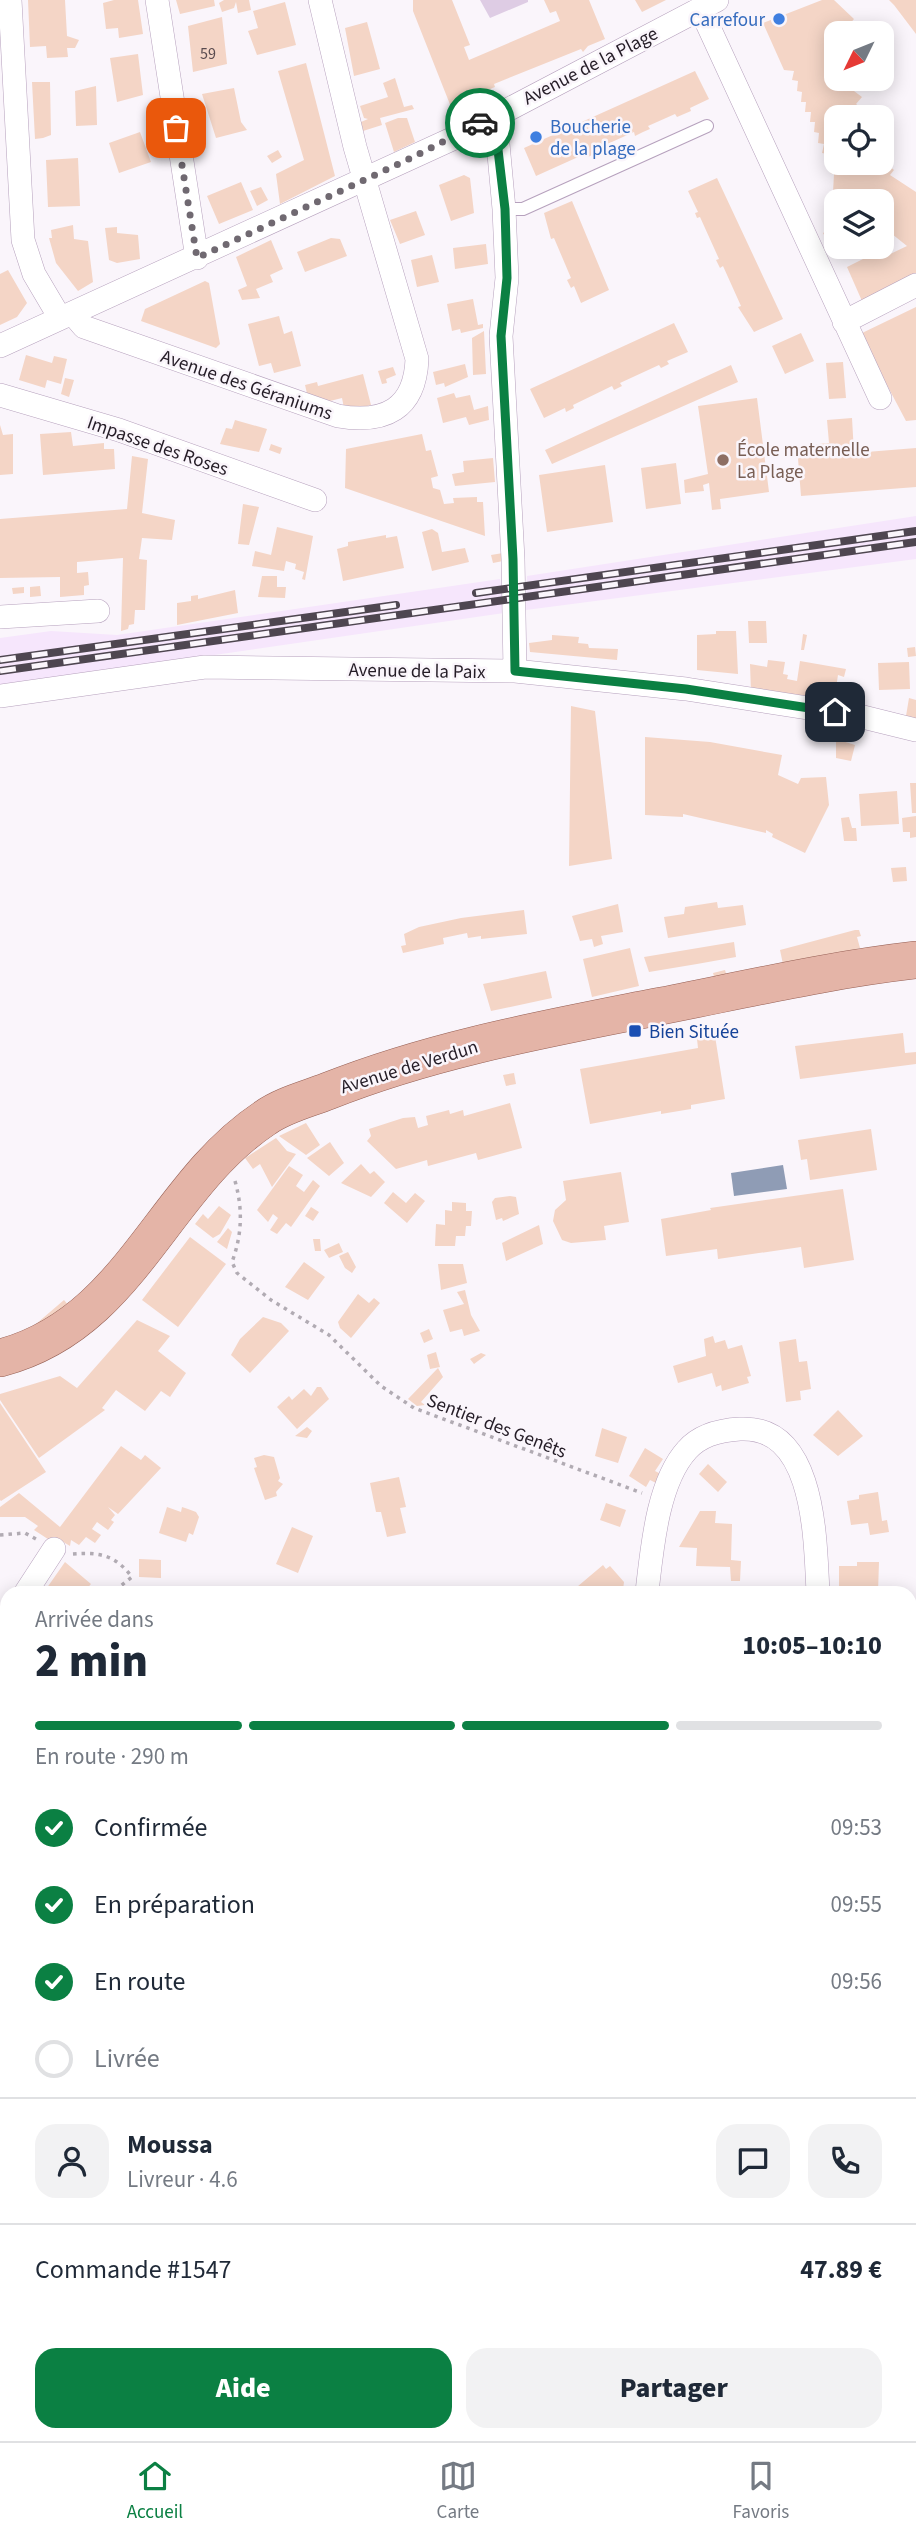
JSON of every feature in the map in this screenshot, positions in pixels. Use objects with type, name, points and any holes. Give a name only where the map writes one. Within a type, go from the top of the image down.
[{"type":"main road","name":"Avenue de Verdun","points":[[0,1358],[30,1350],[83,1318],[114,1288],[216,1158],[240,1135],[268,1115],[349,1083],[423,1059],[510,1036],[847,968],[916,960]]},
{"type":"street","points":[[10,0],[23,240],[34,274],[66,316]]},
{"type":"street","points":[[157,0],[197,258]]},
{"type":"street","name":"Avenue des Géraniums","points":[[66,316],[84,327],[338,416],[359,420],[384,414],[405,402],[416,384],[416,359],[364,179],[320,0]]},
{"type":"street","name":"Avenue de la Plage","points":[[0,346],[452,139],[709,4],[844,322],[880,398]]},
{"type":"street","points":[[490,117],[496,133],[505,209],[507,278],[501,336],[513,559],[515,671]]},
{"type":"street","points":[[844,322],[916,285]]},
{"type":"street","name":"Impasse des Roses","points":[[0,395],[119,430],[315,500]]},
{"type":"street","points":[[0,617],[98,611]]},
{"type":"street","name":"Avenue de la Paix","points":[[0,696],[205,667],[515,671],[725,695],[859,716],[916,730]]},
{"type":"street","points":[[648,1586],[662,1501],[687,1450],[709,1434],[758,1429],[782,1443],[796,1460],[811,1504],[818,1586]]},
{"type":"street","points":[[30,1586],[54,1549]]},
{"type":"lane","points":[[505,209],[523,209],[707,125]]},
{"type":"path","name":"Sentier des Genêts","points":[[216,1158],[236,1181],[240,1203],[240,1240],[232,1262],[237,1273],[271,1300],[329,1335],[381,1386],[414,1408],[662,1501]]},
{"type":"path","points":[[0,1535],[25,1533],[54,1549],[71,1554],[107,1554],[132,1577],[121,1586]]},
{"type":"shaded area","points":[[480,0],[528,0],[528,2],[490,18]]},
{"type":"shaded area","points":[[916,516],[916,559],[526,610],[527,576]]},
{"type":"shaded area","points":[[500,579],[504,613],[0,686],[0,638],[51,631],[117,635]]},
{"type":"water","points":[[783,1165],[787,1189],[734,1196],[731,1173]]},
{"type":"building","points":[[28,0],[65,0],[67,36],[79,40],[75,48],[67,48],[68,57],[47,58],[46,46],[30,47]]},
{"type":"building","points":[[138,0],[143,34],[119,38],[118,28],[106,29],[103,3]]},
{"type":"building","points":[[176,0],[214,0],[215,6],[180,14]]},
{"type":"building","points":[[224,0],[249,0],[251,10],[238,13],[236,2],[234,8],[222,12],[219,3]]},
{"type":"building","points":[[413,0],[452,0],[470,45],[464,47],[469,60],[560,21],[556,11],[550,13],[544,0],[589,0],[605,39],[588,46],[583,52],[581,49],[494,84],[495,87],[470,97],[474,107],[457,113],[454,106],[451,107],[413,11]]},
{"type":"building","points":[[635,0],[666,0],[642,12]]},
{"type":"building","points":[[822,0],[834,0],[854,19],[824,21],[824,91],[854,91],[862,97],[857,105],[824,105],[824,144],[818,143],[819,133],[814,132],[815,122],[810,122],[811,112],[805,112],[806,102],[801,102],[802,92],[797,91],[798,81],[792,80],[794,71],[784,70],[763,23]]},
{"type":"building","points":[[889,0],[916,0],[916,34],[894,5]]},
{"type":"building","points":[[285,2],[296,45],[257,55],[248,31],[258,28],[253,11]]},
{"type":"building","points":[[222,17],[227,64],[193,72],[188,26]]},
{"type":"building","points":[[367,22],[380,69],[354,76],[345,28]]},
{"type":"building","points":[[138,54],[143,95],[117,102],[110,58]]},
{"type":"building","points":[[306,63],[335,176],[280,204],[276,174],[304,160],[278,71]]},
{"type":"building","points":[[695,71],[709,99],[690,108],[691,111],[677,117],[675,114],[648,126],[650,129],[635,136],[634,132],[594,150],[596,153],[588,157],[587,153],[536,176],[524,148]]},
{"type":"building","points":[[395,78],[404,107],[412,105],[414,109],[380,118],[382,125],[363,131],[361,122],[368,119],[364,118],[360,106],[388,97],[383,83]]},
{"type":"building","points":[[32,82],[50,82],[51,135],[35,139]]},
{"type":"building","points":[[96,86],[97,125],[76,126],[75,91]]},
{"type":"building","points":[[234,88],[241,122],[247,130],[216,138],[202,94]]},
{"type":"building","points":[[407,118],[415,142],[394,152],[385,123]]},
{"type":"building","points":[[140,132],[151,162],[119,173],[109,143]]},
{"type":"building","points":[[278,150],[282,157],[272,163],[267,156]]},
{"type":"building","points":[[78,158],[80,206],[48,207],[46,160]]},
{"type":"building","points":[[464,175],[470,178],[474,213],[451,221],[439,185]]},
{"type":"building","points":[[834,175],[890,175],[916,192],[916,284],[862,301],[847,267],[863,259],[894,259],[894,252],[907,246],[894,236],[894,189],[833,189]]},
{"type":"building","points":[[717,178],[783,319],[754,332],[738,307],[741,306],[723,266],[720,268],[716,260],[719,259],[700,217],[697,218],[695,213],[698,212],[688,191]]},
{"type":"building","points":[[241,182],[253,210],[219,224],[207,196]]},
{"type":"building","points":[[261,187],[268,200],[257,206],[250,191]]},
{"type":"building","points":[[572,201],[609,290],[581,303],[574,286],[571,288],[567,280],[571,278],[554,238],[551,239],[544,213]]},
{"type":"building","points":[[416,211],[425,235],[400,244],[390,220]]},
{"type":"building","points":[[73,225],[74,239],[88,241],[93,282],[78,291],[56,263],[49,238],[52,238],[51,230]]},
{"type":"building","points":[[117,227],[117,233],[138,235],[140,259],[117,263],[109,260],[105,228]]},
{"type":"building","points":[[331,238],[340,239],[347,256],[305,272],[297,252]]},
{"type":"building","points":[[271,240],[283,269],[270,275],[273,282],[256,289],[260,298],[242,300],[238,290],[247,286],[236,257]]},
{"type":"building","points":[[486,244],[488,264],[455,269],[453,248]]},
{"type":"building","points":[[432,255],[439,282],[417,287],[411,260]]},
{"type":"building","points":[[8,270],[27,303],[17,317],[0,325],[0,274]]},
{"type":"building","points":[[205,281],[209,283],[220,344],[216,348],[141,321],[145,309]]},
{"type":"building","points":[[473,299],[478,325],[483,324],[483,328],[461,333],[460,329],[452,331],[447,304]]},
{"type":"building","points":[[916,307],[916,420],[906,421],[860,334]]},
{"type":"building","points":[[279,316],[284,334],[292,331],[301,366],[274,373],[271,363],[259,366],[248,324]]},
{"type":"building","points":[[674,323],[688,352],[667,361],[669,364],[661,368],[659,365],[620,383],[622,386],[614,390],[612,386],[573,405],[574,408],[566,412],[565,408],[544,418],[530,389]]},
{"type":"building","points":[[484,331],[486,374],[473,375],[472,338]]},
{"type":"building","points":[[801,333],[814,361],[785,374],[772,346]]},
{"type":"building","points":[[26,355],[52,363],[54,356],[67,359],[61,384],[47,380],[45,388],[19,380]]},
{"type":"building","points":[[843,362],[846,398],[829,399],[826,363]]},
{"type":"building","points":[[465,364],[468,377],[445,387],[444,383],[436,385],[433,372]]},
{"type":"building","points":[[731,365],[738,382],[552,464],[545,450]]},
{"type":"building","points":[[393,367],[396,375],[382,384],[378,371]]},
{"type":"building","points":[[363,374],[371,405],[355,409],[354,406],[344,408],[342,398],[322,403],[309,402],[305,385],[317,382],[318,386]]},
{"type":"building","points":[[65,378],[74,380],[69,397],[61,394]]},
{"type":"building","points":[[454,393],[456,398],[470,395],[474,410],[488,406],[489,420],[469,425],[466,417],[443,423],[437,398]]},
{"type":"building","points":[[757,398],[769,492],[720,499],[721,509],[712,510],[709,483],[703,485],[704,491],[685,493],[684,480],[708,474],[698,406]]},
{"type":"building","points":[[852,418],[854,453],[916,448],[916,487],[801,496],[797,446],[829,443],[827,420]]},
{"type":"building","points":[[235,420],[267,429],[259,452],[220,444],[226,428],[232,429]]},
{"type":"building","points":[[0,425],[3,435],[13,434],[13,474],[0,475]]},
{"type":"building","points":[[71,432],[73,446],[104,443],[104,449],[114,449],[115,469],[43,475],[40,434]]},
{"type":"building","points":[[422,434],[426,451],[431,450],[438,476],[431,478],[433,488],[440,490],[444,504],[454,503],[453,498],[477,497],[477,502],[483,502],[485,536],[345,488],[346,449]]},
{"type":"building","points":[[271,444],[282,448],[280,454],[269,450]]},
{"type":"building","points":[[132,456],[148,459],[142,513],[175,520],[172,540],[142,538],[139,559],[147,560],[145,610],[135,610],[134,624],[121,631],[123,558],[77,562],[77,573],[88,572],[89,585],[84,586],[84,595],[60,597],[60,577],[0,578],[0,519],[127,509]]},
{"type":"building","points":[[493,458],[495,482],[455,486],[452,474],[464,472],[463,461]]},
{"type":"building","points":[[676,463],[681,504],[646,509],[641,468]]},
{"type":"building","points":[[605,465],[613,522],[547,532],[539,475]]},
{"type":"building","points":[[243,504],[259,507],[249,545],[238,544]]},
{"type":"building","points":[[277,527],[313,536],[305,580],[302,579],[304,572],[295,569],[296,564],[286,561],[284,571],[252,566],[255,551],[271,555]]},
{"type":"building","points":[[432,529],[438,533],[442,552],[465,548],[469,562],[432,571],[422,532]]},
{"type":"building","points":[[386,535],[386,538],[397,536],[404,568],[343,581],[337,549],[348,546],[348,542]]},
{"type":"building","points":[[503,553],[503,561],[493,563],[491,555]]},
{"type":"building","points":[[262,576],[277,576],[277,587],[286,587],[285,598],[258,597]]},
{"type":"building","points":[[40,586],[41,596],[30,597],[30,587]]},
{"type":"building","points":[[24,587],[24,593],[13,594],[12,588]]},
{"type":"building","points":[[235,590],[238,613],[177,625],[177,603],[191,601],[191,596],[198,595],[198,599]]},
{"type":"building","points":[[748,621],[766,621],[767,643],[749,643]]},
{"type":"building","points":[[716,631],[736,631],[738,674],[697,670],[697,635],[716,634]]},
{"type":"building","points":[[803,634],[807,635],[804,650],[801,650]]},
{"type":"building","points":[[552,635],[579,637],[578,643],[588,644],[589,648],[618,649],[617,660],[530,652],[529,643],[552,640]]},
{"type":"building","points":[[915,647],[916,656],[908,657],[907,648]]},
{"type":"building","points":[[768,660],[785,662],[783,674],[788,675],[787,679],[797,681],[800,661],[846,669],[844,677],[838,675],[834,701],[751,692],[750,664],[767,667]]},
{"type":"building","points":[[909,662],[910,689],[879,690],[878,663]]},
{"type":"building","points":[[909,698],[916,700],[916,719],[906,716]]},
{"type":"building","points":[[571,706],[595,711],[612,859],[569,866]]},
{"type":"building","points":[[645,737],[710,742],[782,755],[778,775],[798,784],[801,778],[826,777],[829,805],[805,853],[772,837],[773,834],[766,830],[766,833],[683,814],[683,817],[645,815]]},
{"type":"building","points":[[836,739],[855,745],[851,761],[836,758]]},
{"type":"building","points":[[910,783],[916,783],[916,813],[912,813]]},
{"type":"building","points":[[897,791],[899,824],[861,826],[859,794]]},
{"type":"building","points":[[916,816],[916,837],[910,838],[910,832],[903,832],[902,818]]},
{"type":"building","points":[[849,817],[852,828],[856,828],[857,841],[844,841],[841,818]]},
{"type":"building","points":[[906,867],[907,881],[893,882],[891,868]]},
{"type":"building","points":[[717,902],[718,908],[743,905],[746,925],[668,938],[664,917],[684,914],[685,907]]},
{"type":"building","points":[[618,904],[623,932],[601,936],[603,944],[594,947],[592,939],[580,941],[572,916]]},
{"type":"building","points":[[524,910],[527,934],[481,939],[481,936],[468,938],[467,933],[443,938],[444,944],[403,953],[401,946],[406,945],[404,934],[419,927],[461,918]]},
{"type":"building","points":[[859,930],[861,936],[857,937],[860,948],[784,969],[780,950]]},
{"type":"building","points":[[734,942],[736,957],[649,972],[644,957]]},
{"type":"building","points":[[630,948],[639,986],[592,997],[583,959]]},
{"type":"building","points":[[725,970],[729,984],[717,987],[713,973]]},
{"type":"building","points":[[546,971],[552,998],[491,1011],[483,984]]},
{"type":"building","points":[[903,1033],[905,1053],[916,1052],[916,1064],[800,1079],[795,1046]]},
{"type":"building","points":[[715,1036],[725,1099],[691,1105],[691,1109],[661,1114],[661,1111],[590,1124],[580,1069],[698,1048],[697,1039]]},
{"type":"building","points":[[514,1073],[516,1084],[506,1086],[503,1075]]},
{"type":"building","points":[[510,1103],[522,1148],[478,1160],[476,1153],[428,1166],[427,1160],[396,1169],[367,1141],[371,1136],[369,1129],[403,1118],[415,1117],[418,1128],[428,1125],[426,1116],[449,1110],[450,1114],[463,1110],[464,1116]]},
{"type":"building","points":[[306,1123],[320,1145],[306,1155],[279,1136]]},
{"type":"building","points":[[871,1129],[877,1170],[810,1180],[807,1159],[801,1160],[798,1140]]},
{"type":"building","points":[[276,1138],[287,1151],[296,1154],[272,1187],[260,1164],[253,1169],[245,1158]]},
{"type":"building","points":[[330,1142],[344,1163],[329,1176],[307,1158]]},
{"type":"building","points":[[361,1164],[370,1174],[374,1171],[385,1182],[371,1197],[341,1183]]},
{"type":"building","points":[[289,1166],[303,1175],[296,1186],[304,1192],[313,1180],[320,1186],[291,1227],[286,1223],[277,1234],[270,1230],[278,1218],[273,1214],[268,1222],[257,1210]]},
{"type":"building","points":[[621,1172],[629,1222],[604,1226],[606,1240],[571,1243],[562,1240],[553,1221],[555,1210],[566,1200],[563,1181]]},
{"type":"building","points":[[843,1189],[854,1260],[804,1268],[801,1247],[718,1259],[717,1249],[666,1256],[661,1219],[711,1210],[710,1208]]},
{"type":"building","points":[[393,1192],[406,1203],[415,1193],[425,1201],[407,1223],[384,1203]]},
{"type":"building","points":[[516,1197],[519,1214],[503,1221],[502,1218],[496,1220],[492,1202],[495,1198]]},
{"type":"building","points":[[452,1202],[466,1203],[466,1211],[472,1211],[471,1226],[466,1226],[465,1236],[456,1236],[455,1246],[435,1246],[436,1224],[445,1225],[445,1210],[452,1211]]},
{"type":"building","points":[[219,1206],[231,1215],[220,1234],[213,1238],[195,1224],[203,1214],[208,1219]]},
{"type":"building","points":[[311,1207],[319,1212],[313,1221],[305,1216]]},
{"type":"building","points":[[539,1225],[543,1244],[506,1261],[502,1243]]},
{"type":"building","points":[[228,1228],[232,1232],[227,1249],[217,1242]]},
{"type":"building","points":[[190,1237],[226,1264],[178,1327],[142,1300]]},
{"type":"building","points":[[313,1239],[320,1239],[321,1251],[315,1251]]},
{"type":"building","points":[[339,1243],[343,1252],[329,1258],[324,1250]]},
{"type":"building","points":[[348,1252],[356,1267],[352,1273],[345,1268],[339,1256]]},
{"type":"building","points":[[304,1262],[325,1277],[308,1300],[285,1287]]},
{"type":"building","points":[[438,1264],[463,1264],[467,1283],[441,1290]]},
{"type":"building","points":[[465,1290],[471,1315],[480,1331],[464,1336],[462,1329],[450,1332],[443,1310],[464,1304],[457,1292]]},
{"type":"building","points":[[358,1294],[369,1303],[374,1298],[380,1303],[351,1338],[340,1328],[338,1322]]},
{"type":"building","points":[[64,1300],[69,1306],[41,1330],[36,1324]]},
{"type":"building","points":[[263,1317],[281,1323],[289,1331],[250,1373],[231,1355],[240,1339]]},
{"type":"building","points":[[137,1320],[170,1336],[158,1351],[186,1373],[170,1397],[161,1391],[145,1411],[116,1390],[102,1408],[105,1410],[39,1458],[0,1400],[0,1394],[60,1376],[77,1388]]},
{"type":"building","points":[[429,1329],[433,1339],[424,1343],[420,1333]]},
{"type":"building","points":[[713,1336],[715,1343],[725,1340],[728,1349],[742,1345],[751,1376],[747,1377],[749,1383],[722,1391],[721,1385],[716,1387],[712,1373],[678,1383],[673,1366],[706,1356],[704,1339]]},
{"type":"building","points":[[796,1339],[799,1362],[807,1361],[811,1389],[800,1391],[801,1400],[786,1402],[779,1342]]},
{"type":"building","points":[[436,1352],[440,1367],[430,1369],[427,1355]]},
{"type":"building","points":[[481,1353],[486,1355],[474,1364],[470,1359]]},
{"type":"building","points":[[438,1368],[443,1377],[421,1402],[425,1405],[417,1406],[408,1399]]},
{"type":"building","points":[[317,1387],[321,1387],[329,1399],[297,1429],[277,1407],[289,1396],[292,1400],[304,1389],[311,1396]]},
{"type":"building","points":[[0,1403],[46,1472],[1,1501],[0,1500]]},
{"type":"building","points":[[838,1410],[863,1436],[838,1456],[813,1435]]},
{"type":"building","points":[[307,1427],[312,1431],[307,1438],[295,1436]]},
{"type":"building","points":[[602,1428],[627,1437],[618,1463],[595,1456]]},
{"type":"building","points":[[121,1446],[141,1460],[145,1455],[161,1468],[118,1514],[108,1507],[115,1515],[111,1520],[114,1522],[108,1530],[97,1522],[92,1529],[101,1535],[95,1543],[86,1537],[79,1545],[71,1540],[70,1546],[55,1537],[51,1541],[34,1530],[38,1526],[25,1517],[0,1517],[0,1507],[19,1493],[60,1527]]},
{"type":"building","points":[[645,1448],[663,1459],[655,1471],[663,1475],[658,1484],[650,1480],[646,1487],[629,1476]]},
{"type":"building","points":[[264,1455],[274,1457],[280,1478],[278,1481],[283,1484],[276,1492],[277,1496],[265,1500],[254,1468],[257,1467],[254,1458]]},
{"type":"building","points":[[708,1464],[727,1482],[718,1492],[699,1474]]},
{"type":"building","points":[[399,1477],[406,1507],[400,1508],[406,1533],[387,1537],[381,1512],[376,1512],[370,1483]]},
{"type":"building","points":[[878,1492],[882,1521],[887,1520],[889,1532],[870,1535],[868,1523],[851,1525],[847,1501],[859,1499],[859,1495]]},
{"type":"building","points":[[606,1503],[626,1510],[620,1527],[600,1520]]},
{"type":"building","points":[[167,1507],[181,1512],[182,1507],[196,1512],[199,1517],[193,1535],[189,1533],[186,1542],[159,1533]]},
{"type":"building","points":[[700,1511],[716,1511],[715,1523],[732,1524],[731,1560],[741,1561],[740,1581],[731,1581],[730,1567],[696,1566],[697,1548],[679,1547]]},
{"type":"building","points":[[292,1527],[313,1536],[298,1573],[276,1564]]},
{"type":"building","points":[[139,1559],[161,1560],[161,1578],[139,1577]]},
{"type":"building","points":[[65,1562],[91,1584],[89,1586],[48,1586]]},
{"type":"building","points":[[857,1562],[879,1562],[878,1586],[839,1586],[839,1566],[857,1566]]},
{"type":"building","points":[[603,1565],[606,1569],[610,1566],[624,1582],[624,1586],[578,1586]]},
{"type":"railway","points":[[476,593],[916,531]]},
{"type":"railway","points":[[0,671],[916,542]]},
{"type":"railway","points":[[0,660],[396,605]]},
{"type":"way so far","points":[[176,128],[197,258],[452,139],[480,123]]},
{"type":"place","name":"Carrefour","points":[[779,19]]},
{"type":"place","name":"Boucherie de la plage","points":[[536,137]]},
{"type":"place","name":"École maternelle La Plage","points":[[723,460]]},
{"type":"place","name":"Bien Située","points":[[635,1031]]},
{"type":"route","points":[[480,123],[490,117],[496,133],[505,209],[507,278],[501,336],[513,559],[515,671],[686,689],[835,712]]}]
